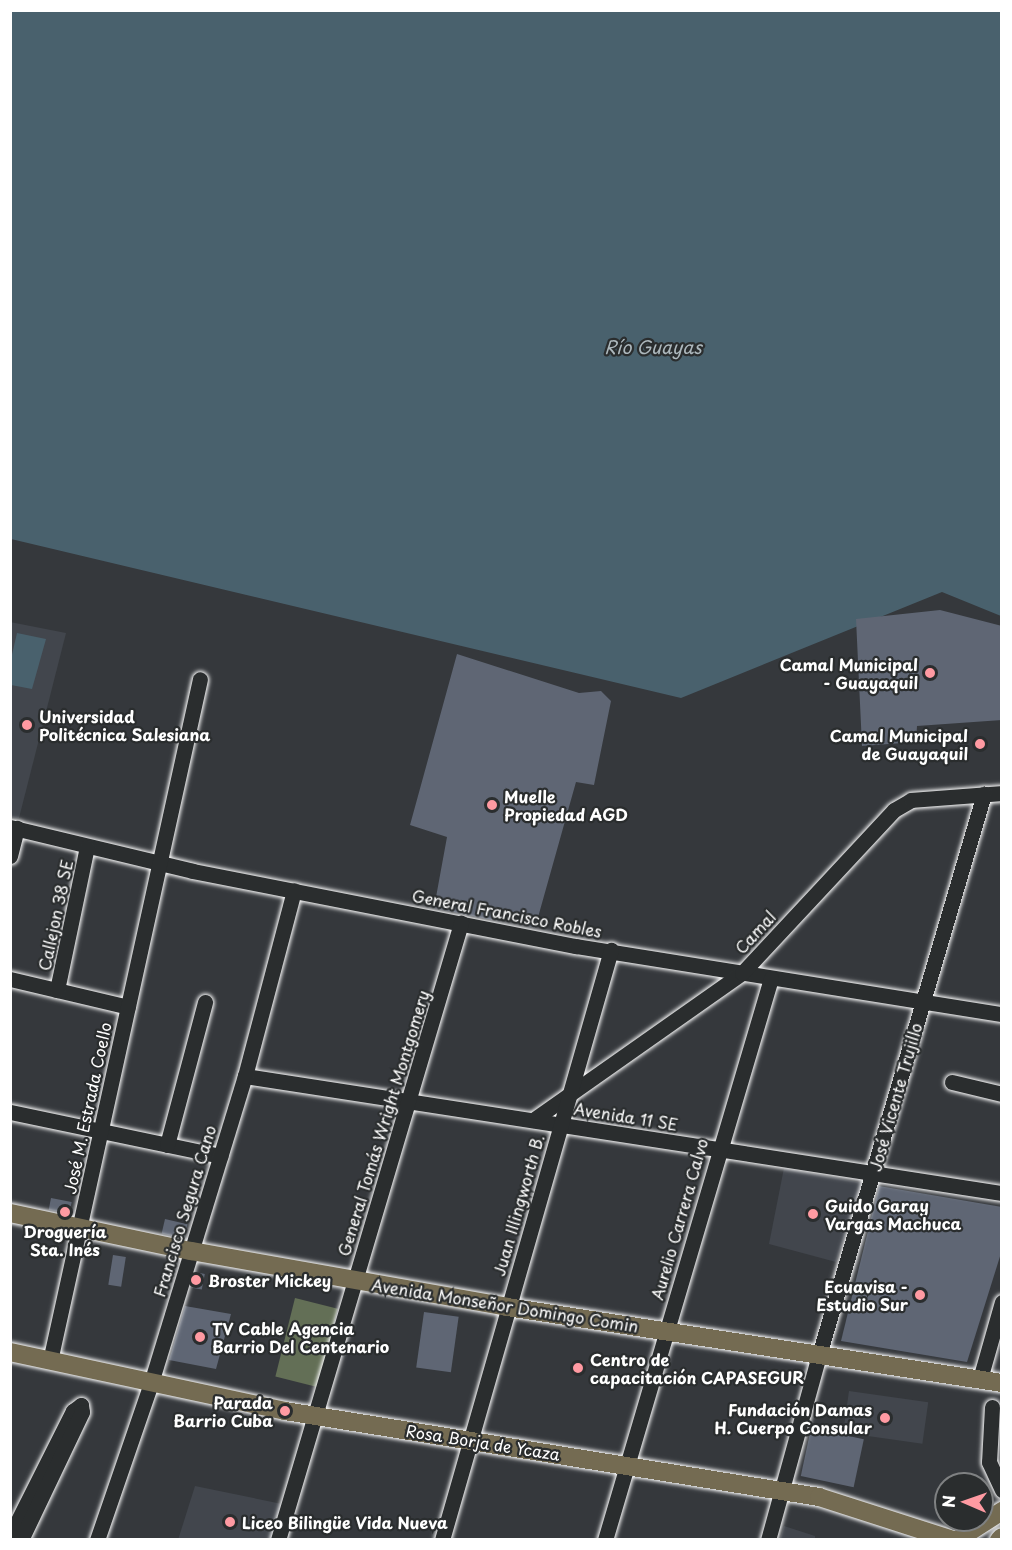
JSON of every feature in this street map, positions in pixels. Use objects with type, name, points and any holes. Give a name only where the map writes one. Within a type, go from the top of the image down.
[{"type":"main road","name":"Avenida Monseñor Domingo Comin","points":[[10,1213],[191,1251],[507,1307],[1002,1383]]},
{"type":"main road","name":"Rosa Borja de Ycaza","points":[[10,1352],[151,1383],[315,1415],[780,1492],[855,1507],[955,1539]]},
{"type":"main road","points":[[955,1539],[1002,1511]]},
{"type":"street","name":"José M. Estrada Coello","points":[[50,1360],[162,864],[200,679]]},
{"type":"street","name":"Camal","points":[[533,1120],[742,973],[894,810],[911,800],[1002,793]]},
{"type":"street","name":"José Vicente Trujillo","points":[[768,1539],[819,1355],[984,794]]},
{"type":"street","name":"General Francisco Robles","points":[[14,828],[162,864],[461,923],[771,978],[1002,1014]]},
{"type":"street","points":[[10,856],[14,828]]},
{"type":"street","name":"Callejon 38 SE","points":[[57,990],[87,847]]},
{"type":"street","name":"Francisco Segura Cano","points":[[97,1539],[151,1383],[245,1076],[294,890]]},
{"type":"street","name":"General Tomás Wright Montgomery","points":[[278,1539],[461,923]]},
{"type":"street","name":"Juan Illingworth B.","points":[[442,1539],[611,950]]},
{"type":"street","name":"Aurelio Carrera Calvo","points":[[605,1539],[718,1149],[771,978]]},
{"type":"street","points":[[10,979],[128,1007]]},
{"type":"street","points":[[167,1145],[205,1002]]},
{"type":"street","name":"Avenida 11 SE","points":[[245,1076],[1002,1192]]},
{"type":"street","points":[[952,1082],[1002,1094]]},
{"type":"street","points":[[10,1112],[220,1156]]},
{"type":"street","points":[[980,1379],[1002,1302]]},
{"type":"street","points":[[81,1405],[82,1412],[20,1539],[10,1537],[73,1411],[81,1405]]},
{"type":"street","points":[[992,1407],[989,1462],[1002,1490]]},
{"type":"shaded area","name":"Universidad Politécnica Salesiana","points":[[10,622],[66,633],[19,818],[10,817]]},
{"type":"shaded area","name":"Guido Garay Vargas Machuca","points":[[784,1168],[862,1183],[836,1262],[769,1244]]},
{"type":"shaded area","name":"Fundación Damas H. Cuerpo Consular","points":[[849,1391],[928,1402],[922,1444],[843,1433]]},
{"type":"shaded area","name":"Liceo Bilingüe Vida Nueva","points":[[195,1486],[282,1504],[271,1539],[178,1540]]},
{"type":"shaded area","points":[[784,1526],[815,1536],[815,1539],[780,1539]]},
{"type":"green space","points":[[295,1298],[338,1309],[318,1387],[275,1377]]},
{"type":"water","name":"Río Guayas","points":[[10,11],[1001,11],[1001,616],[942,592],[681,698],[11,539]]},
{"type":"water","points":[[17,633],[46,639],[32,689],[11,685],[11,659]]},
{"type":"building","name":"Camal Municipal - Guayaquil","points":[[940,610],[1002,626],[1002,720],[917,726],[916,742],[862,746],[856,619]]},
{"type":"building","name":"Muelle Propiedad AGD","points":[[457,654],[579,693],[601,691],[611,701],[594,785],[576,782],[535,928],[518,923],[520,917],[495,912],[492,920],[434,908],[447,837],[410,825]]},
{"type":"building","name":"Ecuavisa - Estudio Sur","points":[[879,1186],[1002,1207],[1002,1250],[967,1362],[841,1341]]},
{"type":"building","points":[[51,1198],[72,1202],[69,1214],[49,1210]]},
{"type":"building","points":[[165,1219],[187,1224],[184,1239],[162,1234]]},
{"type":"building","points":[[113,1255],[126,1257],[121,1287],[108,1285]]},
{"type":"building","name":"Broster Mickey","points":[[195,1272],[205,1274],[202,1290],[192,1288]]},
{"type":"building","name":"TV Cable Agencia Barrio Del Centenario","points":[[185,1306],[231,1314],[216,1369],[169,1360]]},
{"type":"building","points":[[424,1312],[459,1317],[451,1372],[416,1367]]},
{"type":"building","points":[[811,1428],[864,1439],[854,1487],[801,1476]]},
{"type":"place","name":"Camal Municipal - Guayaquil","points":[[930,673]]},
{"type":"place","name":"Universidad Politécnica Salesiana","points":[[27,725]]},
{"type":"place","name":"Camal Municipal de Guayaquil","points":[[980,744]]},
{"type":"place","name":"Muelle Propiedad AGD","points":[[492,805]]},
{"type":"place","name":"Droguería Sta. Inés","points":[[65,1212]]},
{"type":"place","name":"Guido Garay Vargas Machuca","points":[[813,1214]]},
{"type":"place","name":"Broster Mickey","points":[[196,1280]]},
{"type":"place","name":"Ecuavisa - Estudio Sur","points":[[920,1295]]},
{"type":"place","name":"TV Cable Agencia Barrio Del Centenario","points":[[200,1337]]},
{"type":"place","name":"Centro de capacitación CAPASEGUR","points":[[578,1368]]},
{"type":"place","name":"Parada Barrio Cuba","points":[[285,1411]]},
{"type":"place","name":"Fundación Damas H. Cuerpo Consular","points":[[885,1418]]},
{"type":"place","name":"Liceo Bilingüe Vida Nueva","points":[[230,1522]]}]
